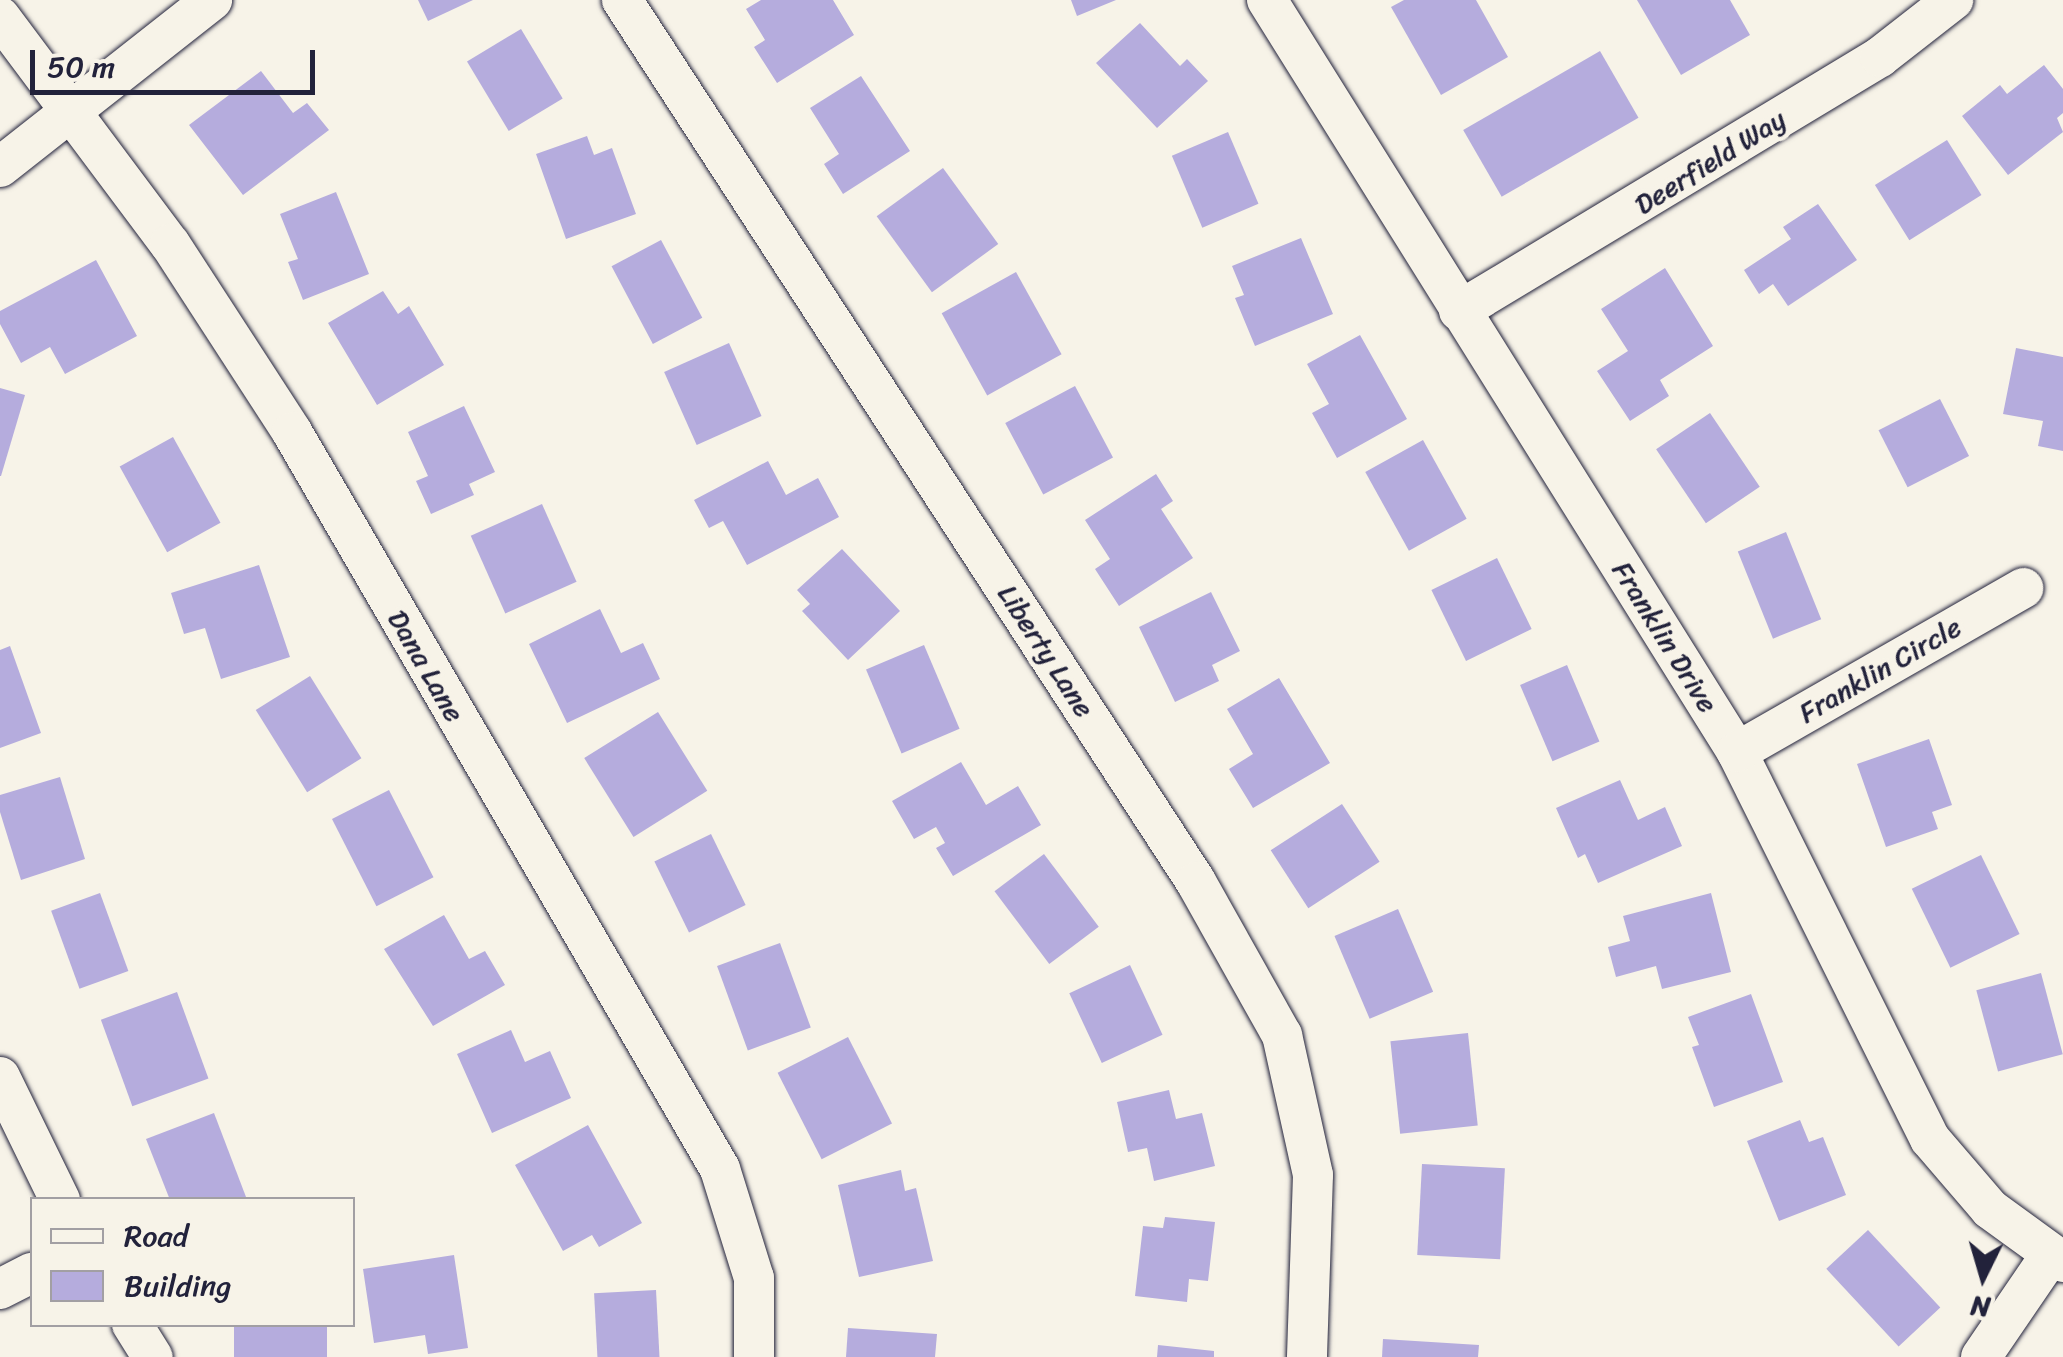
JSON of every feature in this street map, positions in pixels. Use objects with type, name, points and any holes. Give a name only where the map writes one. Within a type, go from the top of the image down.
[{"type":"street","points":[[0,168],[212,0]]},
{"type":"street","name":"Liberty Lane","points":[[622,0],[1196,882],[1282,1036],[1312,1175],[1307,1357]]},
{"type":"street","name":"Franklin Drive","points":[[1266,0],[1737,752],[1930,1139],[1990,1209],[2057,1259]]},
{"type":"street","name":"Deerfield Way","points":[[1459,311],[1880,56],[1953,0]]},
{"type":"street","name":"Dana Lane","points":[[0,17],[73,109],[170,244],[292,432],[720,1168],[754,1278],[754,1357]]},
{"type":"street","name":"Franklin Circle","points":[[1737,752],[2023,588]]},
{"type":"street","points":[[0,1077],[59,1197]]},
{"type":"street","points":[[1981,1357],[2057,1259]]},
{"type":"street","points":[[0,1288],[30,1274]]},
{"type":"street","points":[[110,1327],[120,1357]]},
{"type":"street","points":[[134,1327],[153,1357]]},
{"type":"building","points":[[418,0],[473,0],[428,21]]},
{"type":"building","points":[[761,0],[833,0],[854,35],[777,83],[754,47],[765,40],[746,9]]},
{"type":"building","points":[[1071,0],[1116,0],[1077,16]]},
{"type":"building","points":[[1404,0],[1476,0],[1508,57],[1441,95],[1391,7]]},
{"type":"building","points":[[1637,0],[1730,0],[1750,35],[1681,75]]},
{"type":"building","points":[[1140,23],[1180,66],[1187,59],[1208,81],[1157,128],[1096,63]]},
{"type":"building","points":[[521,29],[563,98],[509,131],[467,61]]},
{"type":"building","points":[[1600,51],[1638,118],[1502,197],[1463,130]]},
{"type":"building","points":[[2044,65],[2063,89],[2063,113],[2057,118],[2063,132],[2008,175],[1962,116],[2000,85],[2007,94]]},
{"type":"building","points":[[261,71],[293,113],[307,103],[329,130],[243,195],[189,125]]},
{"type":"building","points":[[861,76],[910,151],[843,194],[824,164],[839,154],[810,108]]},
{"type":"building","points":[[1228,132],[1258,204],[1202,228],[1172,156]]},
{"type":"building","points":[[587,136],[594,155],[612,148],[636,214],[566,239],[536,154]]},
{"type":"building","points":[[1947,140],[1981,195],[1909,240],[1875,185]]},
{"type":"building","points":[[943,168],[998,244],[932,292],[877,216]]},
{"type":"building","points":[[336,192],[369,274],[303,300],[288,262],[298,259],[280,214]]},
{"type":"building","points":[[1818,204],[1857,260],[1788,306],[1773,284],[1759,294],[1744,270],[1791,239],[1783,227]]},
{"type":"building","points":[[1301,238],[1333,314],[1255,346],[1235,298],[1244,295],[1232,266]]},
{"type":"building","points":[[661,240],[702,318],[653,344],[612,266]]},
{"type":"building","points":[[96,260],[137,336],[65,374],[50,347],[21,363],[0,324],[0,311]]},
{"type":"building","points":[[1665,268],[1713,346],[1660,380],[1669,396],[1630,421],[1597,371],[1628,351],[1601,309]]},
{"type":"building","points":[[1016,272],[1062,354],[987,395],[942,313]]},
{"type":"building","points":[[383,291],[398,314],[409,306],[444,365],[377,405],[328,323]]},
{"type":"building","points":[[1360,335],[1407,419],[1337,458],[1312,413],[1329,404],[1307,364]]},
{"type":"building","points":[[729,343],[762,416],[697,445],[664,372]]},
{"type":"building","points":[[2016,348],[2063,357],[2063,451],[2038,446],[2043,421],[2003,414]]},
{"type":"building","points":[[1075,386],[1113,458],[1043,495],[1005,423]]},
{"type":"building","points":[[0,388],[25,395],[1,476],[0,476]]},
{"type":"building","points":[[1940,399],[1969,456],[1908,487],[1879,430]]},
{"type":"building","points":[[464,406],[495,472],[469,484],[474,495],[431,514],[416,481],[428,476],[408,432]]},
{"type":"building","points":[[1710,413],[1760,487],[1706,523],[1656,449]]},
{"type":"building","points":[[173,437],[221,523],[167,552],[120,467]]},
{"type":"building","points":[[1423,440],[1467,519],[1409,551],[1365,472]]},
{"type":"building","points":[[768,461],[786,495],[818,478],[839,517],[747,565],[723,521],[709,528],[694,500]]},
{"type":"building","points":[[1156,474],[1173,501],[1161,509],[1193,558],[1119,606],[1095,569],[1110,559],[1085,520]]},
{"type":"building","points":[[542,504],[577,582],[505,613],[471,536]]},
{"type":"building","points":[[1786,532],[1821,619],[1773,639],[1738,551]]},
{"type":"building","points":[[842,549],[900,611],[848,660],[802,611],[810,604],[797,590]]},
{"type":"building","points":[[1497,558],[1532,629],[1466,661],[1431,590]]},
{"type":"building","points":[[259,565],[290,657],[221,679],[205,628],[184,634],[171,593]]},
{"type":"building","points":[[1211,592],[1240,651],[1212,665],[1219,681],[1175,702],[1139,627]]},
{"type":"building","points":[[600,609],[621,653],[643,643],[660,679],[567,723],[529,644]]},
{"type":"building","points":[[924,645],[960,729],[902,753],[866,670]]},
{"type":"building","points":[[10,646],[41,733],[0,748],[0,650]]},
{"type":"building","points":[[1567,665],[1599,741],[1552,761],[1520,685]]},
{"type":"building","points":[[310,676],[361,758],[307,792],[256,710]]},
{"type":"building","points":[[1279,678],[1330,763],[1253,808],[1229,769],[1253,754],[1227,709]]},
{"type":"building","points":[[658,712],[707,791],[634,837],[584,758]]},
{"type":"building","points":[[1929,739],[1952,805],[1932,812],[1938,829],[1886,847],[1857,764]]},
{"type":"building","points":[[961,762],[986,805],[1018,786],[1041,825],[953,876],[936,848],[945,843],[936,827],[914,839],[892,801]]},
{"type":"building","points":[[60,777],[85,859],[21,880],[0,812],[0,795]]},
{"type":"building","points":[[1620,780],[1638,820],[1665,807],[1682,846],[1598,883],[1585,854],[1578,858],[1556,808]]},
{"type":"building","points":[[389,790],[433,877],[376,906],[332,819]]},
{"type":"building","points":[[1342,804],[1380,862],[1308,908],[1271,850]]},
{"type":"building","points":[[711,834],[746,905],[689,933],[654,862]]},
{"type":"building","points":[[1044,854],[1099,927],[1049,964],[994,891]]},
{"type":"building","points":[[1981,855],[2020,934],[1950,968],[1912,889]]},
{"type":"building","points":[[100,893],[128,971],[80,989],[51,911]]},
{"type":"building","points":[[1711,893],[1731,972],[1662,989],[1656,966],[1616,977],[1608,947],[1630,941],[1623,916]]},
{"type":"building","points":[[1398,909],[1433,992],[1370,1019],[1334,936]]},
{"type":"building","points":[[444,915],[469,959],[485,951],[505,985],[433,1026],[384,949]]},
{"type":"building","points":[[780,943],[811,1028],[748,1050],[717,966]]},
{"type":"building","points":[[1130,965],[1163,1035],[1102,1063],[1069,993]]},
{"type":"building","points":[[2041,973],[2063,1054],[1998,1071],[1976,990]]},
{"type":"building","points":[[177,992],[208,1078],[132,1106],[101,1020]]},
{"type":"building","points":[[1751,994],[1783,1082],[1714,1107],[1692,1047],[1699,1045],[1688,1017]]},
{"type":"building","points":[[511,1030],[525,1062],[550,1051],[571,1098],[492,1133],[457,1054]]},
{"type":"building","points":[[1468,1033],[1478,1125],[1400,1134],[1390,1041]]},
{"type":"building","points":[[848,1037],[892,1123],[822,1159],[778,1073]]},
{"type":"building","points":[[1169,1090],[1176,1119],[1202,1113],[1215,1166],[1154,1181],[1147,1148],[1128,1152],[1117,1102]]},
{"type":"building","points":[[214,1113],[246,1197],[169,1197],[146,1139]]},
{"type":"building","points":[[1800,1120],[1809,1142],[1823,1137],[1846,1195],[1779,1221],[1747,1141]]},
{"type":"building","points":[[588,1125],[642,1223],[599,1247],[592,1235],[563,1251],[515,1165]]},
{"type":"building","points":[[1422,1164],[1505,1168],[1500,1259],[1417,1255]]},
{"type":"building","points":[[901,1170],[905,1191],[916,1188],[933,1261],[859,1277],[838,1185]]},
{"type":"building","points":[[1165,1217],[1215,1222],[1208,1281],[1189,1279],[1187,1302],[1135,1296],[1143,1226],[1163,1228]]},
{"type":"building","points":[[1868,1230],[1940,1308],[1899,1346],[1826,1269]]},
{"type":"building","points":[[454,1255],[468,1348],[428,1354],[425,1335],[374,1343],[363,1269]]},
{"type":"building","points":[[656,1290],[660,1357],[597,1357],[594,1293]]},
{"type":"building","points":[[234,1327],[327,1327],[327,1357],[234,1357]]},
{"type":"building","points":[[848,1328],[937,1334],[935,1357],[846,1357]]},
{"type":"building","points":[[1383,1339],[1479,1345],[1478,1357],[1382,1357]]},
{"type":"building","points":[[1158,1345],[1214,1351],[1214,1357],[1157,1357]]}]
